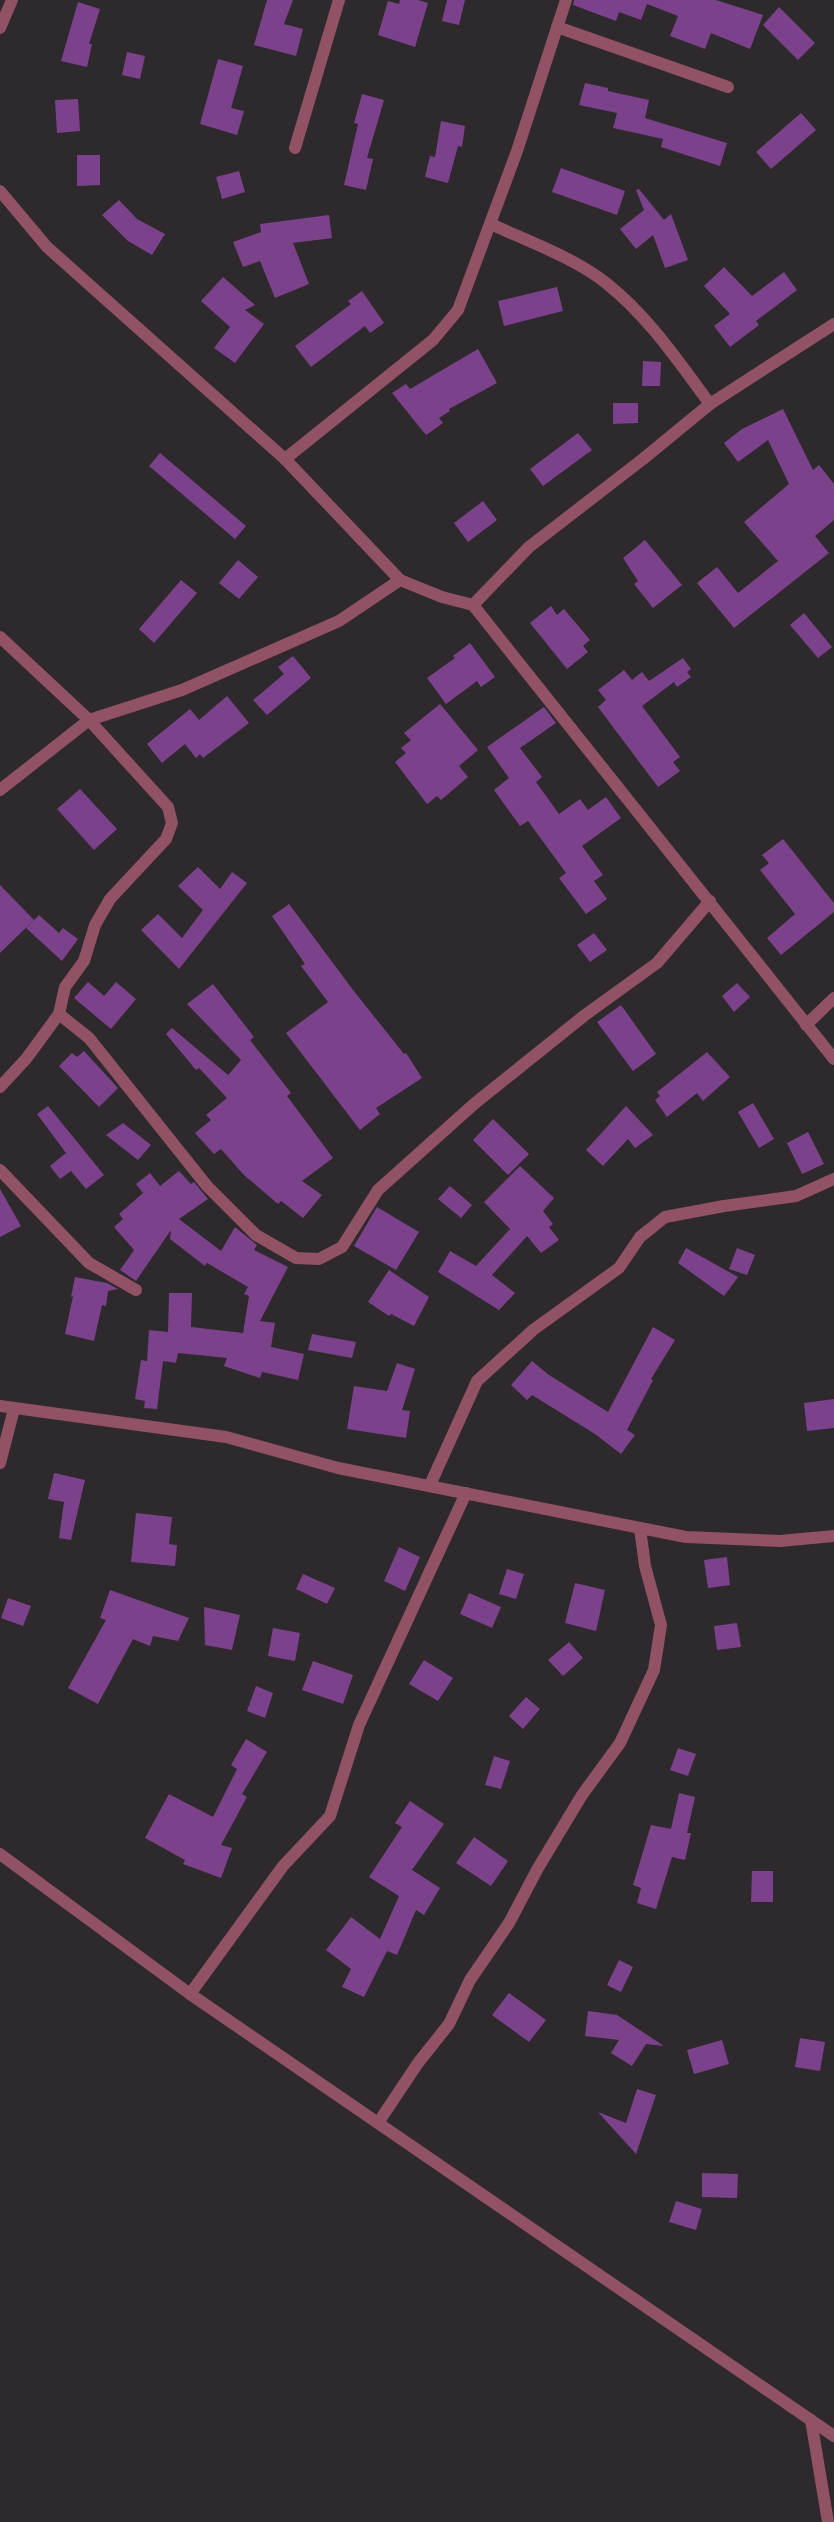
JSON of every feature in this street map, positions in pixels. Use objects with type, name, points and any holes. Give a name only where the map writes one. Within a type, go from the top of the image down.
[{"type":"street","points":[[0,28],[12,0]]},
{"type":"street","points":[[295,148],[339,0]]},
{"type":"street","points":[[285,459],[433,340],[458,310],[517,151],[566,0]]},
{"type":"street","points":[[557,27],[728,87]]},
{"type":"street","points":[[0,191],[47,247],[285,459],[400,580],[442,597],[473,605],[710,901],[834,1060]]},
{"type":"street","points":[[491,224],[571,262],[605,282],[644,317],[710,404]]},
{"type":"street","points":[[473,605],[529,547],[644,459],[710,404],[834,324]]},
{"type":"street","points":[[0,790],[89,720],[182,690],[339,621],[400,580]]},
{"type":"street","points":[[0,637],[89,720],[168,807],[172,823],[166,839],[110,899],[95,925],[84,961],[65,987],[59,1014],[26,1059],[0,1087]]},
{"type":"street","points":[[59,1014],[89,1038],[207,1186],[256,1235],[296,1258],[318,1259],[342,1246],[378,1190],[474,1104],[585,1016],[657,963],[710,901]]},
{"type":"street","points":[[806,1025],[834,998]]},
{"type":"street","points":[[0,1170],[89,1263],[136,1290]]},
{"type":"street","points":[[430,1485],[478,1381],[533,1330],[619,1268],[640,1237],[665,1217],[724,1206],[796,1196],[834,1179]]},
{"type":"street","points":[[0,1406],[226,1437],[338,1468],[686,1537],[780,1541],[834,1536]]},
{"type":"street","points":[[0,1463],[14,1409]]},
{"type":"street","points":[[190,1994],[283,1866],[330,1816],[359,1725],[466,1493]]},
{"type":"street","points":[[378,2124],[418,2063],[449,2024],[470,1980],[510,1923],[538,1868],[582,1795],[620,1742],[654,1670],[662,1625],[645,1566],[640,1528]]},
{"type":"street","points":[[0,1854],[190,1994],[834,2436]]},
{"type":"street","points":[[811,2420],[828,2522]]},
{"type":"building","points":[[267,0],[293,0],[284,24],[303,29],[296,56],[254,45]]},
{"type":"building","points":[[400,0],[418,0],[428,3],[415,47],[378,35],[388,1],[399,4]]},
{"type":"building","points":[[447,0],[465,0],[459,25],[442,21]]},
{"type":"building","points":[[574,0],[716,0],[763,15],[750,49],[711,33],[705,49],[670,36],[678,16],[647,4],[641,20],[619,12],[616,21],[573,5]]},
{"type":"building","points":[[78,2],[100,9],[89,44],[92,44],[87,67],[61,61]]},
{"type":"building","points":[[779,7],[815,43],[798,60],[763,25]]},
{"type":"building","points":[[127,52],[145,56],[140,79],[122,75]]},
{"type":"building","points":[[218,59],[243,66],[231,108],[244,111],[237,135],[200,124]]},
{"type":"building","points":[[585,83],[608,88],[608,91],[649,100],[645,118],[727,143],[720,166],[661,147],[663,139],[613,128],[617,113],[579,105]]},
{"type":"building","points":[[362,94],[384,100],[367,158],[373,159],[366,190],[344,185],[358,124],[354,123]]},
{"type":"building","points":[[78,99],[80,131],[57,133],[55,100]]},
{"type":"building","points":[[801,113],[816,130],[771,169],[756,152]]},
{"type":"building","points":[[441,121],[465,126],[462,147],[458,146],[448,183],[425,177],[430,156],[435,157]]},
{"type":"building","points":[[77,155],[100,155],[100,185],[77,186]]},
{"type":"building","points":[[561,168],[625,191],[617,215],[552,192]]},
{"type":"building","points":[[239,171],[245,192],[222,199],[216,177]]},
{"type":"building","points":[[639,189],[664,220],[671,214],[688,260],[665,268],[653,235],[636,249],[620,229],[644,210],[636,190]]},
{"type":"building","points":[[119,200],[137,219],[165,234],[152,255],[128,241],[102,215]]},
{"type":"building","points":[[329,215],[332,238],[293,243],[309,284],[275,298],[260,261],[243,267],[233,242],[261,232],[260,224]]},
{"type":"building","points":[[724,267],[752,296],[784,272],[797,290],[756,321],[759,325],[730,347],[714,326],[730,314],[704,286]]},
{"type":"building","points":[[223,277],[255,305],[245,310],[264,324],[235,363],[214,348],[230,327],[201,301]]},
{"type":"building","points":[[557,287],[563,311],[504,326],[498,301]]},
{"type":"building","points":[[362,291],[384,323],[370,333],[365,326],[311,367],[295,346],[351,304],[348,301]]},
{"type":"building","points":[[478,349],[497,383],[449,409],[450,411],[439,418],[443,423],[426,435],[392,393],[406,384],[410,389]]},
{"type":"building","points":[[643,361],[661,362],[660,386],[642,386]]},
{"type":"building","points":[[613,403],[638,403],[638,423],[613,424]]},
{"type":"building","points":[[783,409],[813,470],[819,465],[834,484],[834,520],[815,536],[829,553],[734,628],[697,583],[717,567],[738,593],[778,561],[744,522],[789,484],[768,440],[738,462],[724,443],[742,429]]},
{"type":"building","points":[[578,433],[592,450],[543,486],[530,469]]},
{"type":"building","points":[[160,453],[246,526],[235,539],[149,466]]},
{"type":"building","points":[[483,501],[497,520],[468,542],[454,523]]},
{"type":"building","points":[[645,540],[682,585],[653,608],[634,584],[638,581],[623,558]]},
{"type":"building","points":[[238,560],[258,577],[239,599],[219,583]]},
{"type":"building","points":[[181,580],[197,593],[154,643],[139,629]]},
{"type":"building","points":[[551,606],[557,615],[564,609],[590,640],[583,646],[588,652],[567,669],[530,623]]},
{"type":"building","points":[[804,613],[832,647],[818,658],[790,625]]},
{"type":"building","points":[[470,643],[495,677],[481,687],[477,681],[446,704],[427,678],[455,658],[453,656]]},
{"type":"building","points":[[293,656],[311,678],[267,715],[253,700],[284,674],[278,667]]},
{"type":"building","points":[[683,658],[691,669],[687,672],[691,677],[677,687],[674,682],[642,706],[680,757],[673,762],[680,771],[658,787],[598,707],[606,700],[598,690],[624,670],[632,680],[642,672],[649,681]]},
{"type":"building","points":[[227,696],[249,723],[203,758],[200,754],[196,758],[185,744],[162,763],[147,744],[190,709],[199,720]]},
{"type":"building","points":[[440,704],[478,750],[459,766],[468,777],[441,800],[437,796],[427,804],[395,762],[406,753],[401,748],[411,740],[404,733]]},
{"type":"building","points":[[544,707],[556,723],[520,748],[542,777],[536,782],[559,814],[580,799],[588,810],[606,797],[621,818],[582,846],[603,875],[594,881],[607,899],[586,914],[559,878],[566,873],[528,821],[520,826],[494,790],[509,778],[487,747]]},
{"type":"building","points":[[80,789],[117,829],[94,850],[57,809]]},
{"type":"building","points":[[783,839],[834,903],[834,912],[781,955],[767,938],[795,914],[760,870],[769,863],[762,855]]},
{"type":"building","points":[[198,867],[220,889],[232,872],[247,883],[179,969],[141,930],[158,914],[182,938],[203,910],[178,886]]},
{"type":"building","points":[[0,885],[34,920],[0,953]]},
{"type":"building","points":[[289,904],[353,990],[404,1054],[406,1053],[422,1078],[376,1108],[380,1114],[360,1130],[286,1033],[328,1002],[301,966],[305,964],[272,916]]},
{"type":"building","points":[[39,915],[59,933],[63,928],[78,939],[62,961],[26,928]]},
{"type":"building","points":[[594,933],[607,950],[590,962],[577,945]]},
{"type":"building","points":[[88,982],[104,996],[116,982],[136,999],[111,1029],[74,998]]},
{"type":"building","points":[[737,983],[750,997],[734,1012],[722,996]]},
{"type":"building","points":[[213,984],[254,1037],[250,1040],[291,1093],[287,1096],[333,1158],[302,1181],[322,1195],[303,1218],[281,1201],[278,1204],[244,1175],[221,1149],[214,1154],[195,1133],[211,1120],[206,1115],[227,1098],[199,1068],[196,1070],[166,1034],[172,1028],[228,1075],[241,1060],[187,1004]]},
{"type":"building","points":[[621,1005],[656,1054],[633,1071],[597,1022]]},
{"type":"building","points":[[84,1051],[118,1088],[99,1107],[59,1066],[72,1053],[77,1057]]},
{"type":"building","points":[[707,1052],[730,1077],[703,1101],[697,1093],[667,1117],[655,1100],[660,1096],[657,1092]]},
{"type":"building","points":[[753,1103],[774,1139],[759,1148],[738,1112]]},
{"type":"building","points":[[48,1106],[104,1175],[86,1189],[71,1171],[60,1179],[50,1166],[66,1153],[37,1114]]},
{"type":"building","points":[[626,1106],[653,1135],[635,1148],[628,1139],[603,1166],[586,1150]]},
{"type":"building","points":[[493,1119],[529,1154],[508,1175],[473,1140]]},
{"type":"building","points":[[123,1123],[151,1145],[138,1160],[106,1135]]},
{"type":"building","points":[[808,1132],[824,1164],[802,1174],[787,1143]]},
{"type":"building","points":[[520,1166],[554,1198],[543,1211],[553,1224],[549,1227],[559,1240],[541,1253],[527,1236],[492,1275],[515,1293],[499,1310],[438,1272],[450,1251],[476,1266],[510,1229],[484,1202]]},
{"type":"building","points":[[179,1171],[191,1184],[194,1182],[208,1199],[179,1219],[221,1251],[235,1227],[257,1245],[254,1250],[288,1267],[260,1321],[275,1323],[271,1347],[304,1354],[298,1380],[262,1372],[260,1378],[224,1366],[227,1358],[178,1353],[176,1363],[163,1361],[157,1409],[144,1408],[145,1401],[135,1399],[141,1360],[147,1361],[149,1330],[168,1332],[169,1293],[192,1293],[191,1327],[243,1333],[249,1296],[244,1294],[248,1287],[207,1263],[205,1266],[170,1239],[171,1230],[136,1281],[120,1270],[134,1250],[114,1227],[123,1219],[119,1214],[143,1193],[136,1184],[150,1173],[160,1186]]},
{"type":"building","points":[[450,1186],[472,1205],[461,1218],[438,1199]]},
{"type":"building","points":[[0,1189],[21,1226],[0,1237]]},
{"type":"building","points":[[377,1207],[419,1232],[396,1270],[354,1246]]},
{"type":"building","points":[[686,1248],[738,1277],[724,1296],[678,1263]]},
{"type":"building","points":[[737,1248],[755,1255],[747,1275],[729,1269]]},
{"type":"building","points":[[389,1270],[429,1297],[414,1326],[391,1314],[389,1316],[368,1302]]},
{"type":"building","points":[[75,1277],[107,1283],[118,1289],[108,1291],[106,1306],[102,1305],[94,1341],[65,1334]]},
{"type":"building","points":[[653,1327],[675,1340],[651,1379],[653,1380],[627,1430],[635,1435],[621,1454],[595,1434],[532,1395],[527,1400],[511,1385],[532,1361],[549,1375],[608,1412]]},
{"type":"building","points":[[312,1334],[356,1342],[352,1358],[308,1350]]},
{"type":"building","points":[[397,1363],[415,1369],[402,1410],[410,1411],[406,1438],[347,1429],[354,1386],[387,1391]]},
{"type":"building","points":[[834,1399],[834,1428],[807,1431],[804,1403]]},
{"type":"building","points":[[54,1473],[85,1480],[71,1540],[59,1538],[64,1502],[48,1499]]},
{"type":"building","points":[[136,1513],[172,1517],[169,1544],[177,1545],[175,1566],[131,1562]]},
{"type":"building","points":[[399,1547],[420,1557],[405,1591],[384,1581]]},
{"type":"building","points":[[727,1557],[730,1585],[708,1588],[704,1560]]},
{"type":"building","points":[[507,1569],[524,1574],[516,1599],[499,1594]]},
{"type":"building","points":[[303,1574],[335,1588],[327,1604],[296,1589]]},
{"type":"building","points":[[575,1583],[605,1590],[596,1631],[565,1623]]},
{"type":"building","points":[[110,1590],[189,1618],[178,1641],[153,1636],[150,1646],[133,1639],[98,1704],[68,1688],[106,1620],[100,1618]]},
{"type":"building","points":[[469,1593],[501,1607],[492,1628],[460,1614]]},
{"type":"building","points":[[8,1598],[31,1606],[23,1626],[1,1618]]},
{"type":"building","points":[[204,1607],[240,1615],[232,1650],[205,1645]]},
{"type":"building","points":[[737,1623],[741,1647],[717,1650],[714,1626]]},
{"type":"building","points":[[273,1628],[300,1633],[295,1661],[268,1656]]},
{"type":"building","points":[[569,1642],[583,1658],[563,1676],[548,1660]]},
{"type":"building","points":[[424,1660],[453,1678],[438,1701],[409,1684]]},
{"type":"building","points":[[313,1661],[353,1675],[343,1704],[302,1690]]},
{"type":"building","points":[[256,1686],[273,1693],[265,1718],[247,1711]]},
{"type":"building","points":[[526,1697],[540,1709],[523,1729],[509,1716]]},
{"type":"building","points":[[246,1739],[267,1752],[242,1794],[247,1797],[221,1845],[232,1848],[221,1878],[183,1864],[185,1860],[145,1838],[169,1794],[213,1817],[237,1769],[231,1765]]},
{"type":"building","points":[[678,1748],[696,1754],[688,1776],[670,1770]]},
{"type":"building","points":[[494,1756],[510,1761],[501,1789],[485,1785]]},
{"type":"building","points":[[679,1793],[695,1797],[687,1833],[691,1833],[685,1860],[672,1857],[656,1909],[637,1903],[641,1888],[633,1885],[651,1825],[671,1829]]},
{"type":"building","points":[[410,1801],[444,1824],[412,1870],[440,1888],[424,1915],[416,1910],[397,1955],[387,1951],[364,1997],[342,1987],[351,1969],[326,1950],[351,1917],[380,1939],[399,1896],[369,1877],[402,1827],[395,1823]]},
{"type":"building","points":[[474,1837],[508,1861],[491,1886],[456,1863]]},
{"type":"building","points":[[752,1871],[773,1871],[773,1902],[751,1902]]},
{"type":"building","points":[[619,1960],[633,1967],[621,1992],[607,1985]]},
{"type":"building","points":[[509,1993],[546,2020],[529,2042],[492,2015]]},
{"type":"building","points":[[588,2011],[617,2015],[664,2046],[646,2044],[632,2066],[611,2053],[619,2040],[585,2036]]},
{"type":"building","points":[[800,2038],[825,2042],[820,2071],[795,2067]]},
{"type":"building","points":[[722,2040],[729,2064],[694,2074],[687,2050]]},
{"type":"building","points":[[637,2089],[656,2095],[636,2154],[598,2112],[626,2123]]},
{"type":"building","points":[[702,2173],[738,2174],[737,2198],[702,2197]]},
{"type":"building","points":[[676,2201],[702,2209],[696,2230],[669,2222]]}]
